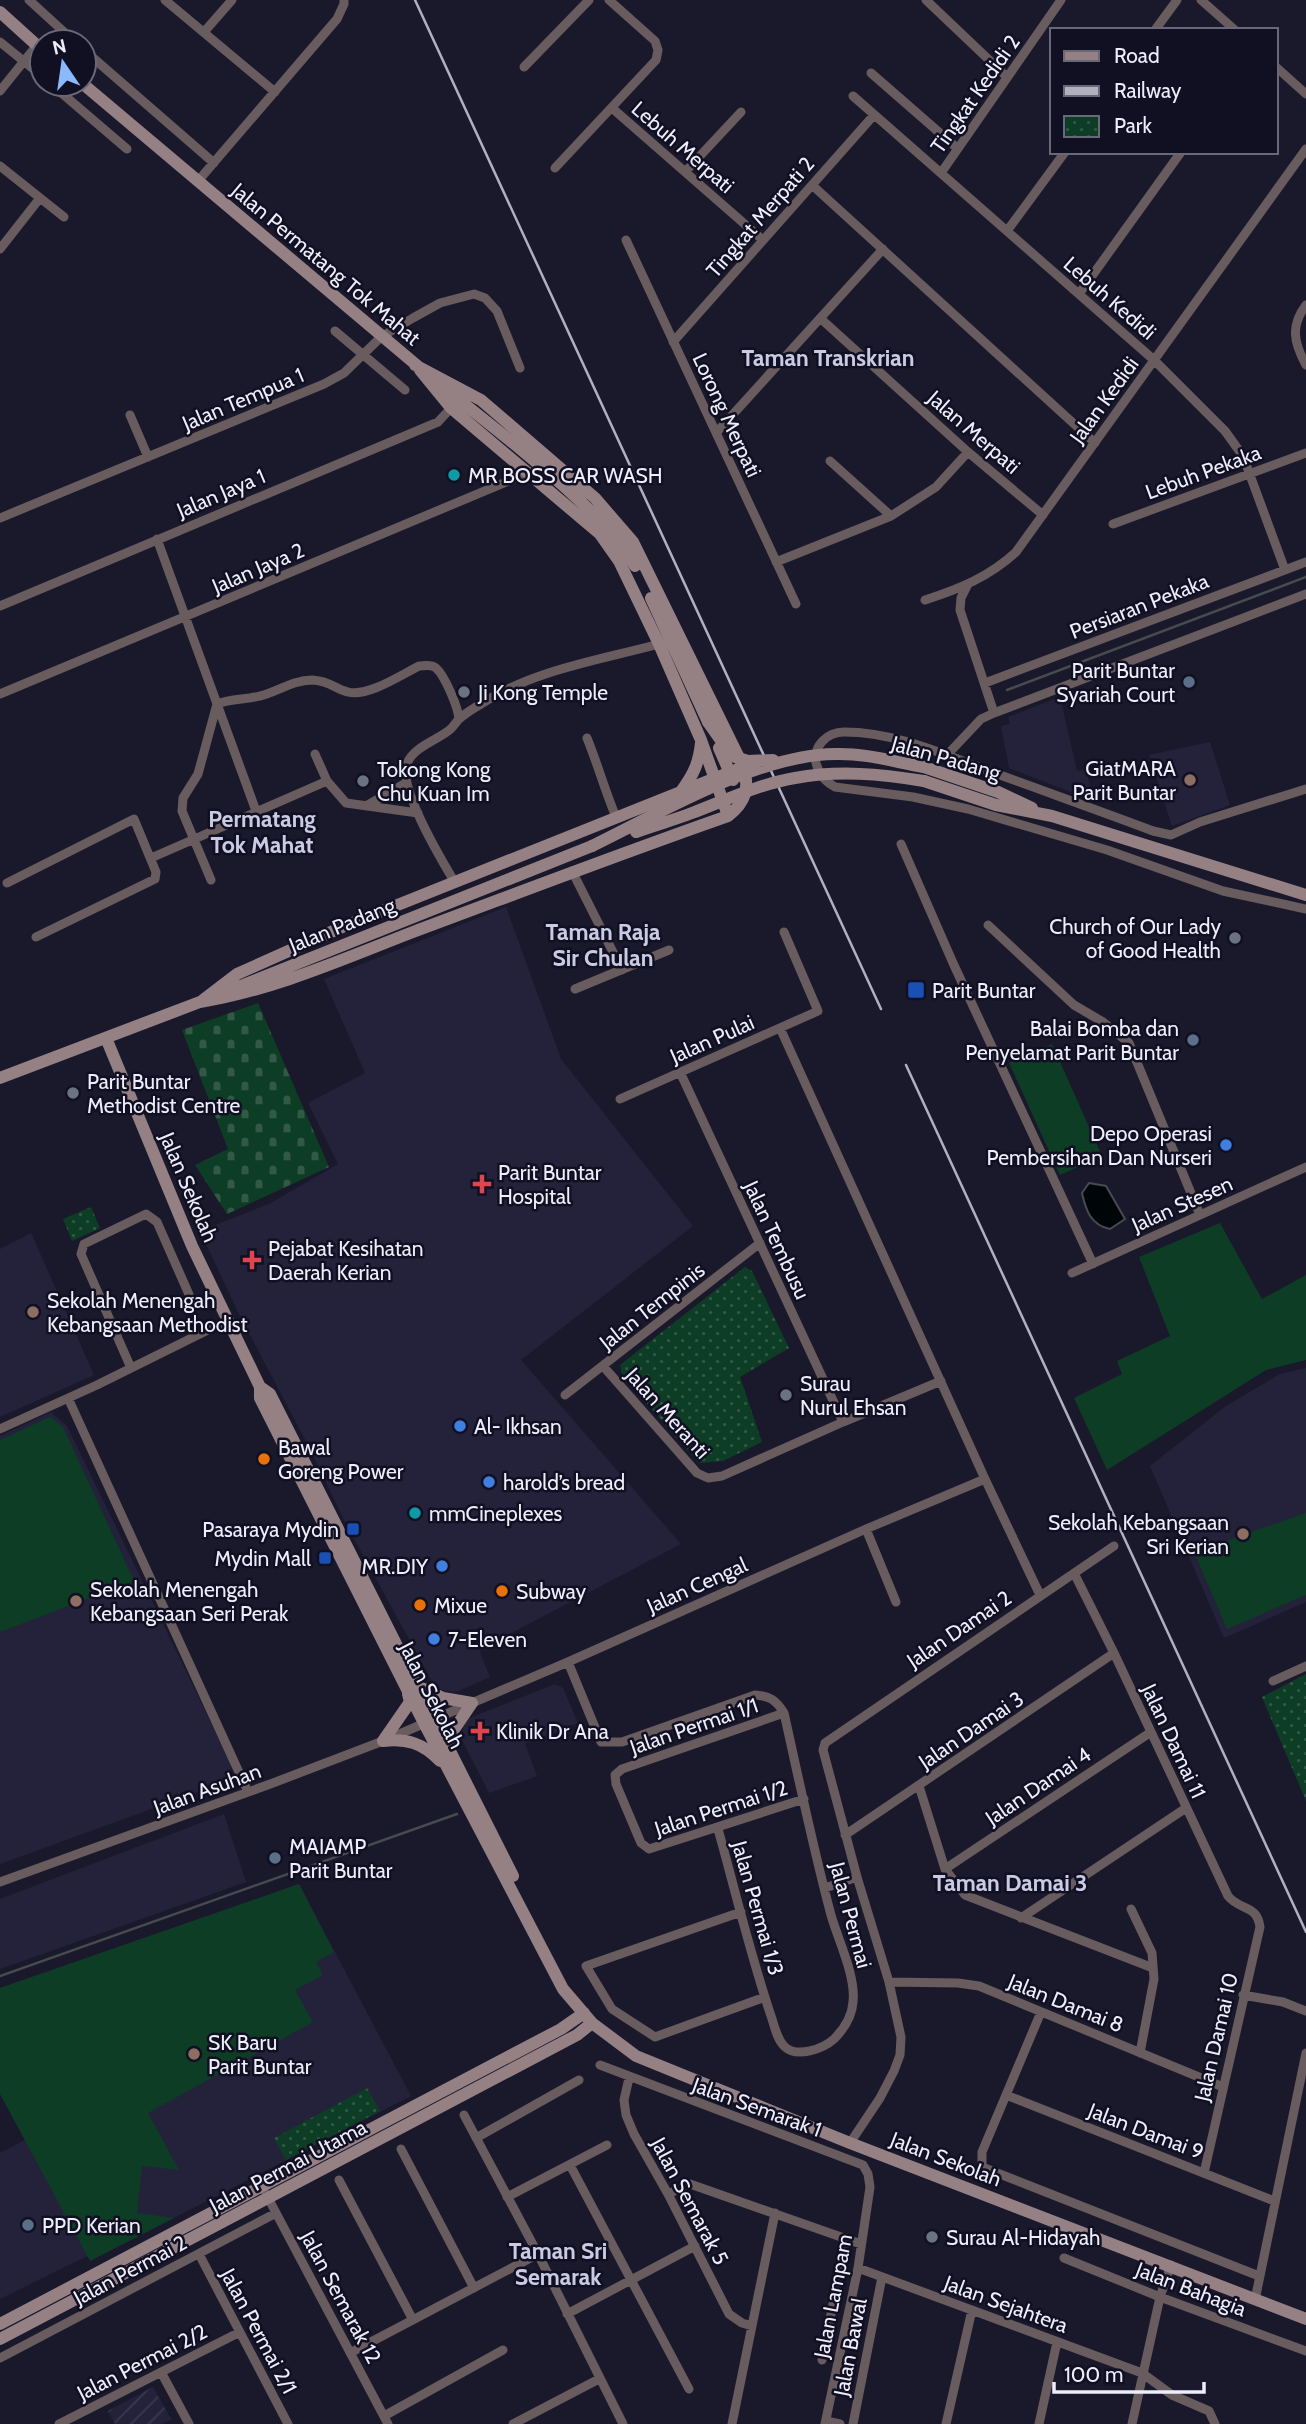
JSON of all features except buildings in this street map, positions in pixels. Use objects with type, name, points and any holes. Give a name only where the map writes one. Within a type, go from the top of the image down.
[{"type":"street","points":[[29,0],[60,28]]},
{"type":"street","points":[[165,0],[275,92]]},
{"type":"street","points":[[204,32],[232,0]]},
{"type":"street","points":[[524,66],[590,0]]},
{"type":"street","points":[[555,168],[656,60],[655,41],[609,0]]},
{"type":"street","points":[[926,0],[1007,77]]},
{"type":"street","name":"Tingkat Kedidi 2","points":[[941,173],[1061,0]]},
{"type":"street","points":[[1156,28],[1177,0]]},
{"type":"street","points":[[1201,0],[1232,28]]},
{"type":"street","points":[[198,181],[337,19],[344,2]]},
{"type":"street","points":[[0,12],[28,37]]},
{"type":"street","points":[[0,42],[28,64]]},
{"type":"street","points":[[0,91],[28,57]]},
{"type":"street","points":[[98,62],[214,163]]},
{"type":"street","points":[[1278,69],[1306,94]]},
{"type":"street","points":[[871,74],[957,148]]},
{"type":"street","name":"Lebuh Kedidi","points":[[853,96],[1154,360],[1235,443],[1250,473],[1285,570]]},
{"type":"street","name":"Jalan Permatang Tok Mahat","points":[[98,97],[381,337],[547,470],[609,528],[629,554],[708,722]]},
{"type":"street","points":[[67,98],[127,149]]},
{"type":"street","name":"Lebuh Merpati","points":[[612,108],[763,240]]},
{"type":"street","points":[[685,172],[741,112]]},
{"type":"street","name":"Tingkat Merpati 2","points":[[673,342],[874,114]]},
{"type":"street","name":"Jalan Kedidi","points":[[925,600],[967,586],[999,568],[1016,552],[1306,149]]},
{"type":"street","points":[[1007,231],[1064,154]]},
{"type":"street","points":[[1079,294],[1180,154]]},
{"type":"street","points":[[0,166],[64,217]]},
{"type":"street","points":[[812,185],[1094,443]]},
{"type":"street","points":[[0,249],[40,198]]},
{"type":"street","name":"Lorong Merpati","points":[[626,240],[796,604]]},
{"type":"street","points":[[716,433],[883,249]]},
{"type":"street","name":"Jalan Tempua 1","points":[[0,518],[324,384],[344,373],[381,337],[440,303],[474,294],[485,298],[497,311],[520,368]]},
{"type":"street","points":[[1306,305],[1295,324],[1294,337],[1306,365]]},
{"type":"street","name":"Jalan Merpati","points":[[821,318],[968,452],[1043,515]]},
{"type":"street","points":[[335,331],[405,390]]},
{"type":"street","points":[[415,365],[451,408],[530,472],[600,534],[619,561],[701,740],[728,816]]},
{"type":"street","points":[[200,1002],[237,996],[328,964],[572,871],[728,816],[746,797],[747,778],[743,766],[632,542],[595,498],[481,400],[415,365]]},
{"type":"street","name":"Jalan Jaya 1","points":[[0,606],[438,422],[451,408]]},
{"type":"street","points":[[131,415],[148,457]]},
{"type":"street","points":[[776,562],[891,516],[936,487],[968,452]]},
{"type":"street","name":"Lebuh Pekaka","points":[[1113,524],[1306,453]]},
{"type":"street","points":[[830,461],[891,516]]},
{"type":"street","name":"Jalan Jaya 2","points":[[0,694],[530,472]]},
{"type":"street","points":[[157,539],[256,811]]},
{"type":"street","name":"Persiaran Pekaka","points":[[985,683],[1306,562]]},
{"type":"street","points":[[967,586],[961,598],[960,610],[994,713]]},
{"type":"street","points":[[947,755],[981,719],[994,713],[1306,594]]},
{"type":"street","points":[[454,881],[418,813],[406,783],[407,764],[413,754],[451,729],[459,719],[482,703],[509,688],[545,674],[659,644]]},
{"type":"street","points":[[217,704],[259,697],[292,683],[309,680],[329,682],[348,692],[370,690],[419,666],[428,665],[436,668],[458,709],[459,719]]},
{"type":"street","points":[[211,880],[181,811],[183,798],[198,774],[217,704]]},
{"type":"street","points":[[708,722],[732,756],[748,761],[784,760]]},
{"type":"street","points":[[708,722],[738,794]]},
{"type":"street","points":[[701,740],[725,729]]},
{"type":"street","points":[[1306,789],[1213,818],[1171,835],[1153,831],[936,750],[884,737],[842,732],[832,734],[818,745],[816,760],[825,781],[835,787],[913,797],[968,809],[1107,850],[1223,891],[1306,909]]},
{"type":"street","points":[[587,738],[616,817]]},
{"type":"street","points":[[682,790],[695,772],[701,740]]},
{"type":"street","points":[[315,754],[327,781],[346,803],[418,813]]},
{"type":"street","name":"Jalan Padang","points":[[592,846],[704,791],[784,760],[834,754],[925,767],[998,792],[1052,816]]},
{"type":"street","points":[[200,1002],[237,974],[340,929],[743,766]]},
{"type":"street","name":"Jalan Padang","points":[[0,1078],[200,1002],[592,846],[691,814],[738,794],[795,777],[874,773],[924,782],[996,805],[1052,816],[1306,895]]},
{"type":"street","points":[[151,858],[327,781]]},
{"type":"street","points":[[366,806],[406,783]]},
{"type":"street","points":[[7,883],[134,819],[156,872],[155,879],[36,937]]},
{"type":"street","points":[[901,844],[953,963],[1093,1264]]},
{"type":"street","points":[[901,860],[913,870]]},
{"type":"street","points":[[572,871],[621,970]]},
{"type":"street","points":[[988,925],[1074,1005],[1129,1043],[1200,1215]]},
{"type":"street","name":"Jalan Pulai","points":[[620,1098],[818,1011],[784,932]]},
{"type":"street","points":[[575,989],[669,950]]},
{"type":"street","points":[[780,1028],[1040,1595]]},
{"type":"street","name":"Jalan Sekolah","points":[[106,1038],[192,1246],[260,1387],[270,1394],[429,1721],[449,1772],[563,1989],[588,2018],[636,2056],[850,2143],[1306,2319]]},
{"type":"street","name":"Jalan Tembusu","points":[[680,1072],[843,1422]]},
{"type":"street","name":"Jalan Stesen","points":[[1072,1273],[1306,1167]]},
{"type":"street","points":[[131,1368],[81,1254],[83,1244],[146,1214],[157,1222],[191,1299]]},
{"type":"street","name":"Jalan Tempinis","points":[[565,1395],[760,1243]]},
{"type":"street","points":[[0,1429],[228,1320]]},
{"type":"street","name":"Jalan Meranti","points":[[603,1366],[697,1473],[708,1478],[722,1476],[942,1381]]},
{"type":"street","points":[[68,1398],[248,1792]]},
{"type":"street","name":"Jalan Cengal","points":[[429,1721],[985,1479]]},
{"type":"street","points":[[866,1529],[896,1602]]},
{"type":"street","name":"Jalan Damai 2","points":[[845,1835],[823,1750],[825,1743],[1114,1546]]},
{"type":"street","name":"Jalan Damai 11","points":[[1074,1573],[1228,1896],[1234,1903],[1254,1911]]},
{"type":"street","name":"Jalan Damai 3","points":[[845,1835],[1114,1653]]},
{"type":"street","name":"Jalan Permai","points":[[568,1662],[601,1742],[622,1742],[755,1695],[769,1696],[784,1713],[825,1888],[852,1984],[853,2003],[842,2031],[830,2043],[814,2050],[797,2052],[785,2048],[779,2038],[765,1997]]},
{"type":"street","points":[[1273,1681],[1306,1665]]},
{"type":"street","points":[[383,1741],[410,1702],[412,1688],[456,1702],[472,1703]]},
{"type":"street","points":[[447,1747],[453,1731],[472,1703]]},
{"type":"street","name":"Jalan Permai 1/1","points":[[649,1849],[641,1843],[616,1784],[615,1775],[622,1769],[784,1713]]},
{"type":"street","name":"Jalan Sekolah","points":[[429,1721],[447,1747],[588,2018]]},
{"type":"street","name":"Jalan Asuhan","points":[[0,1882],[248,1792],[429,1721]]},
{"type":"street","name":"Jalan Damai 4","points":[[945,1869],[1151,1731]]},
{"type":"street","points":[[383,1741],[403,1739],[417,1745],[434,1755],[449,1772]]},
{"type":"street","points":[[919,1786],[945,1869],[965,1895],[1153,1968]]},
{"type":"street","name":"Jalan Permai 1/2","points":[[649,1849],[804,1800]]},
{"type":"street","points":[[1021,1918],[1186,1808]]},
{"type":"street","name":"Jalan Permai 1/3","points":[[718,1829],[765,1997]]},
{"type":"street","points":[[845,1835],[889,1982],[901,2037],[900,2055],[894,2071],[880,2098],[850,2143]]},
{"type":"street","points":[[825,1888],[857,1877]]},
{"type":"street","points":[[1131,1909],[1152,1953],[1154,1979],[1140,2053]]},
{"type":"street","name":"Jalan Damai 10","points":[[1204,2173],[1260,1927],[1259,1918],[1254,1911]]},
{"type":"street","points":[[741,1912],[586,1966],[612,2009],[655,2037],[765,1997]]},
{"type":"street","name":"Jalan Damai 8","points":[[889,1982],[979,1986],[1223,2087]]},
{"type":"street","points":[[561,2029],[570,2006],[563,1989]]},
{"type":"street","points":[[1243,1995],[1283,2002],[1306,2011]]},
{"type":"street","points":[[1041,2012],[982,2152],[982,2167],[1259,2276]]},
{"type":"street","name":"Jalan Permai Utama","points":[[0,2339],[33,2315],[265,2192],[561,2029],[588,2018]]},
{"type":"street","name":"Jalan Permai Utama","points":[[265,2192],[577,2035],[588,2018]]},
{"type":"street","points":[[1255,2300],[1306,2053]]},
{"type":"street","name":"Jalan Semarak 1","points":[[600,2065],[863,2165],[868,2174]]},
{"type":"street","name":"Jalan Semarak 5","points":[[629,2078],[624,2100],[626,2115],[634,2134],[730,2314],[742,2323],[752,2326]]},
{"type":"street","points":[[476,2138],[579,2080]]},
{"type":"street","name":"Jalan Damai 9","points":[[1006,2095],[1274,2201]]},
{"type":"street","points":[[464,2115],[538,2254],[623,2424]]},
{"type":"street","points":[[508,2197],[607,2145]]},
{"type":"street","points":[[401,2149],[474,2288]]},
{"type":"street","points":[[570,2165],[689,2389]]},
{"type":"street","name":"Jalan Lampam","points":[[825,2422],[858,2268],[870,2187],[868,2174]]},
{"type":"street","points":[[339,2180],[413,2320]]},
{"type":"street","points":[[668,2194],[691,2184],[861,2244]]},
{"type":"street","name":"Jalan Semarak 12","points":[[265,2192],[386,2420]]},
{"type":"street","name":"Jalan Permai 2","points":[[0,2358],[276,2213]]},
{"type":"street","points":[[733,2424],[775,2213]]},
{"type":"street","points":[[822,2360],[845,2238]]},
{"type":"street","points":[[566,2314],[695,2246]]},
{"type":"street","name":"Jalan Permai 2/1","points":[[199,2254],[288,2424]]},
{"type":"street","points":[[351,2353],[538,2254]]},
{"type":"street","name":"Jalan Bahagia","points":[[1064,2258],[1160,2298],[1306,2351]]},
{"type":"street","points":[[1132,2424],[1160,2298],[1171,2266]]},
{"type":"street","name":"Jalan Sejahtera","points":[[858,2268],[1142,2373]]},
{"type":"street","name":"Jalan Bawal","points":[[853,2424],[882,2277]]},
{"type":"street","points":[[946,2424],[972,2310]]},
{"type":"street","points":[[33,2315],[43,2335]]},
{"type":"street","name":"Jalan Permai Utama","points":[[0,2324],[33,2315]]},
{"type":"street","name":"Jalan Permai 2/2","points":[[60,2424],[240,2332]]},
{"type":"street","points":[[1040,2424],[1057,2342]]},
{"type":"street","points":[[386,2420],[503,2350]]},
{"type":"street","points":[[162,2372],[189,2424]]},
{"type":"street","points":[[1142,2373],[1172,2395],[1209,2411],[1215,2424]]},
{"type":"street","points":[[513,2424],[599,2379]]},
{"type":"street","points":[[825,2422],[841,2424]]},
{"type":"shaded area","points":[[1060,697],[1077,771],[1086,769],[1094,801],[1009,768],[1001,726],[1010,724],[1008,717]]},
{"type":"shaded area","name":"GiatMARA Parit Buntar","points":[[1210,742],[1230,805],[1172,826],[1149,755]]},
{"type":"shaded area","name":"Parit Buntar Hospital","points":[[506,907],[561,1059],[693,1226],[521,1360],[681,1544],[479,1650],[490,1677],[456,1692],[442,1690],[433,1683],[345,1522],[238,1312],[200,1231],[269,1204],[338,1164],[308,1103],[365,1073],[324,979]]},
{"type":"shaded area","points":[[1089,1183],[1106,1186],[1125,1219],[1110,1229],[1094,1221],[1082,1193]]},
{"type":"shaded area","name":"Sekolah Menengah Kebangsaan Methodist","points":[[31,1233],[94,1375],[0,1417],[0,1249]]},
{"type":"shaded area","name":"Sekolah Kebangsaan Sri Kerian","points":[[1306,1368],[1306,1602],[1224,1638],[1150,1466],[1226,1406],[1280,1374]]},
{"type":"shaded area","name":"Sekolah Menengah Kebangsaan Seri Perak","points":[[51,1412],[67,1426],[232,1766],[225,1782],[0,1864],[0,1436]]},
{"type":"shaded area","points":[[555,1684],[563,1688],[578,1723],[525,1744],[537,1776],[489,1793],[460,1736],[467,1719]]},
{"type":"shaded area","points":[[224,1814],[246,1882],[0,1969],[0,1899]]},
{"type":"shaded area","name":"SK Baru Parit Buntar","points":[[299,1884],[411,2096],[90,2261],[87,2256],[0,2299],[0,2153],[25,2140],[0,2094],[0,1988]]},
{"type":"shaded area","points":[[153,2387],[171,2419],[162,2424],[115,2424],[108,2411]]},
{"type":"green space","points":[[258,1003],[329,1167],[227,1214],[195,1165],[228,1149],[182,1030]]},
{"type":"green space","points":[[1052,1044],[1102,1156],[1060,1175],[1009,1063]]},
{"type":"green space","points":[[91,1207],[100,1228],[72,1241],[63,1219]]},
{"type":"green space","points":[[1220,1223],[1262,1299],[1306,1275],[1306,1360],[1266,1370],[1107,1470],[1074,1398],[1122,1374],[1117,1361],[1170,1336],[1139,1257]]},
{"type":"green space","points":[[745,1267],[752,1271],[789,1348],[740,1377],[762,1442],[723,1461],[699,1463],[622,1375],[620,1365]]},
{"type":"green space","points":[[50,1417],[63,1427],[134,1581],[0,1632],[0,1440]]},
{"type":"green space","points":[[1306,1513],[1306,1595],[1227,1629],[1194,1552]]},
{"type":"green space","points":[[1306,1674],[1306,1801],[1262,1697]]},
{"type":"green space","name":"SK Baru Parit Buntar","points":[[299,1884],[334,1952],[316,1962],[323,1975],[295,1990],[313,2022],[148,2113],[179,2170],[142,2166],[137,2213],[174,2218],[90,2261],[0,2094],[0,1988]]},
{"type":"green space","points":[[367,2088],[380,2111],[286,2160],[274,2138]]},
{"type":"waterway","points":[[1007,690],[1306,577]]},
{"type":"waterway","points":[[0,1976],[457,1814]]},
{"type":"railway","points":[[415,0],[881,1009]]},
{"type":"railway","points":[[906,1065],[1306,1932]]},
{"type":"place","name":"MR BOSS CAR WASH","points":[[454,475]]},
{"type":"place","name":"Parit Buntar Syariah Court","points":[[1189,682]]},
{"type":"place","name":"Ji Kong Temple","points":[[464,692]]},
{"type":"place","name":"GiatMARA Parit Buntar","points":[[1190,780]]},
{"type":"place","name":"Tokong Kong Chu Kuan Im","points":[[363,781]]},
{"type":"place","name":"Church of Our Lady of Good Health","points":[[1235,938]]},
{"type":"place","name":"Parit Buntar","points":[[916,990]]},
{"type":"place","name":"Balai Bomba dan Penyelamat Parit Buntar","points":[[1193,1040]]},
{"type":"place","name":"Parit Buntar Methodist Centre","points":[[73,1093]]},
{"type":"place","name":"Depo Operasi Pembersihan Dan Nurseri","points":[[1226,1145]]},
{"type":"place","name":"Parit Buntar Hospital","points":[[482,1184]]},
{"type":"place","name":"Pejabat Kesihatan Daerah Kerian","points":[[252,1260]]},
{"type":"place","name":"Sekolah Menengah Kebangsaan Methodist","points":[[33,1312]]},
{"type":"place","name":"Surau Nurul Ehsan","points":[[786,1395]]},
{"type":"place","name":"Al- Ikhsan","points":[[460,1426]]},
{"type":"place","name":"Bawal Goreng Power","points":[[264,1459]]},
{"type":"place","name":"harold’s bread","points":[[489,1482]]},
{"type":"place","name":"mmCineplexes","points":[[415,1513]]},
{"type":"place","name":"Pasaraya Mydin","points":[[353,1529]]},
{"type":"place","name":"Sekolah Kebangsaan Sri Kerian","points":[[1243,1534]]},
{"type":"place","name":"Mydin Mall","points":[[325,1558]]},
{"type":"place","name":"MR.DIY","points":[[442,1566]]},
{"type":"place","name":"Subway","points":[[502,1591]]},
{"type":"place","name":"Sekolah Menengah Kebangsaan Seri Perak","points":[[76,1601]]},
{"type":"place","name":"Mixue","points":[[420,1605]]},
{"type":"place","name":"7-Eleven","points":[[434,1639]]},
{"type":"place","name":"Klinik Dr Ana","points":[[480,1731]]},
{"type":"place","name":"MAIAMP Parit Buntar","points":[[275,1858]]},
{"type":"place","name":"SK Baru Parit Buntar","points":[[194,2054]]},
{"type":"place","name":"PPD Kerian","points":[[28,2225]]},
{"type":"place","name":"Surau Al-Hidayah","points":[[932,2237]]},
{"type":"district","name":"Taman Transkrian","points":[[828,358]]},
{"type":"district","name":"Permatang Tok Mahat","points":[[262,832]]},
{"type":"district","name":"Taman Raja Sir Chulan","points":[[603,945]]},
{"type":"district","name":"Taman Damai 3","points":[[1010,1883]]},
{"type":"district","name":"Taman Sri Semarak","points":[[558,2264]]}]
